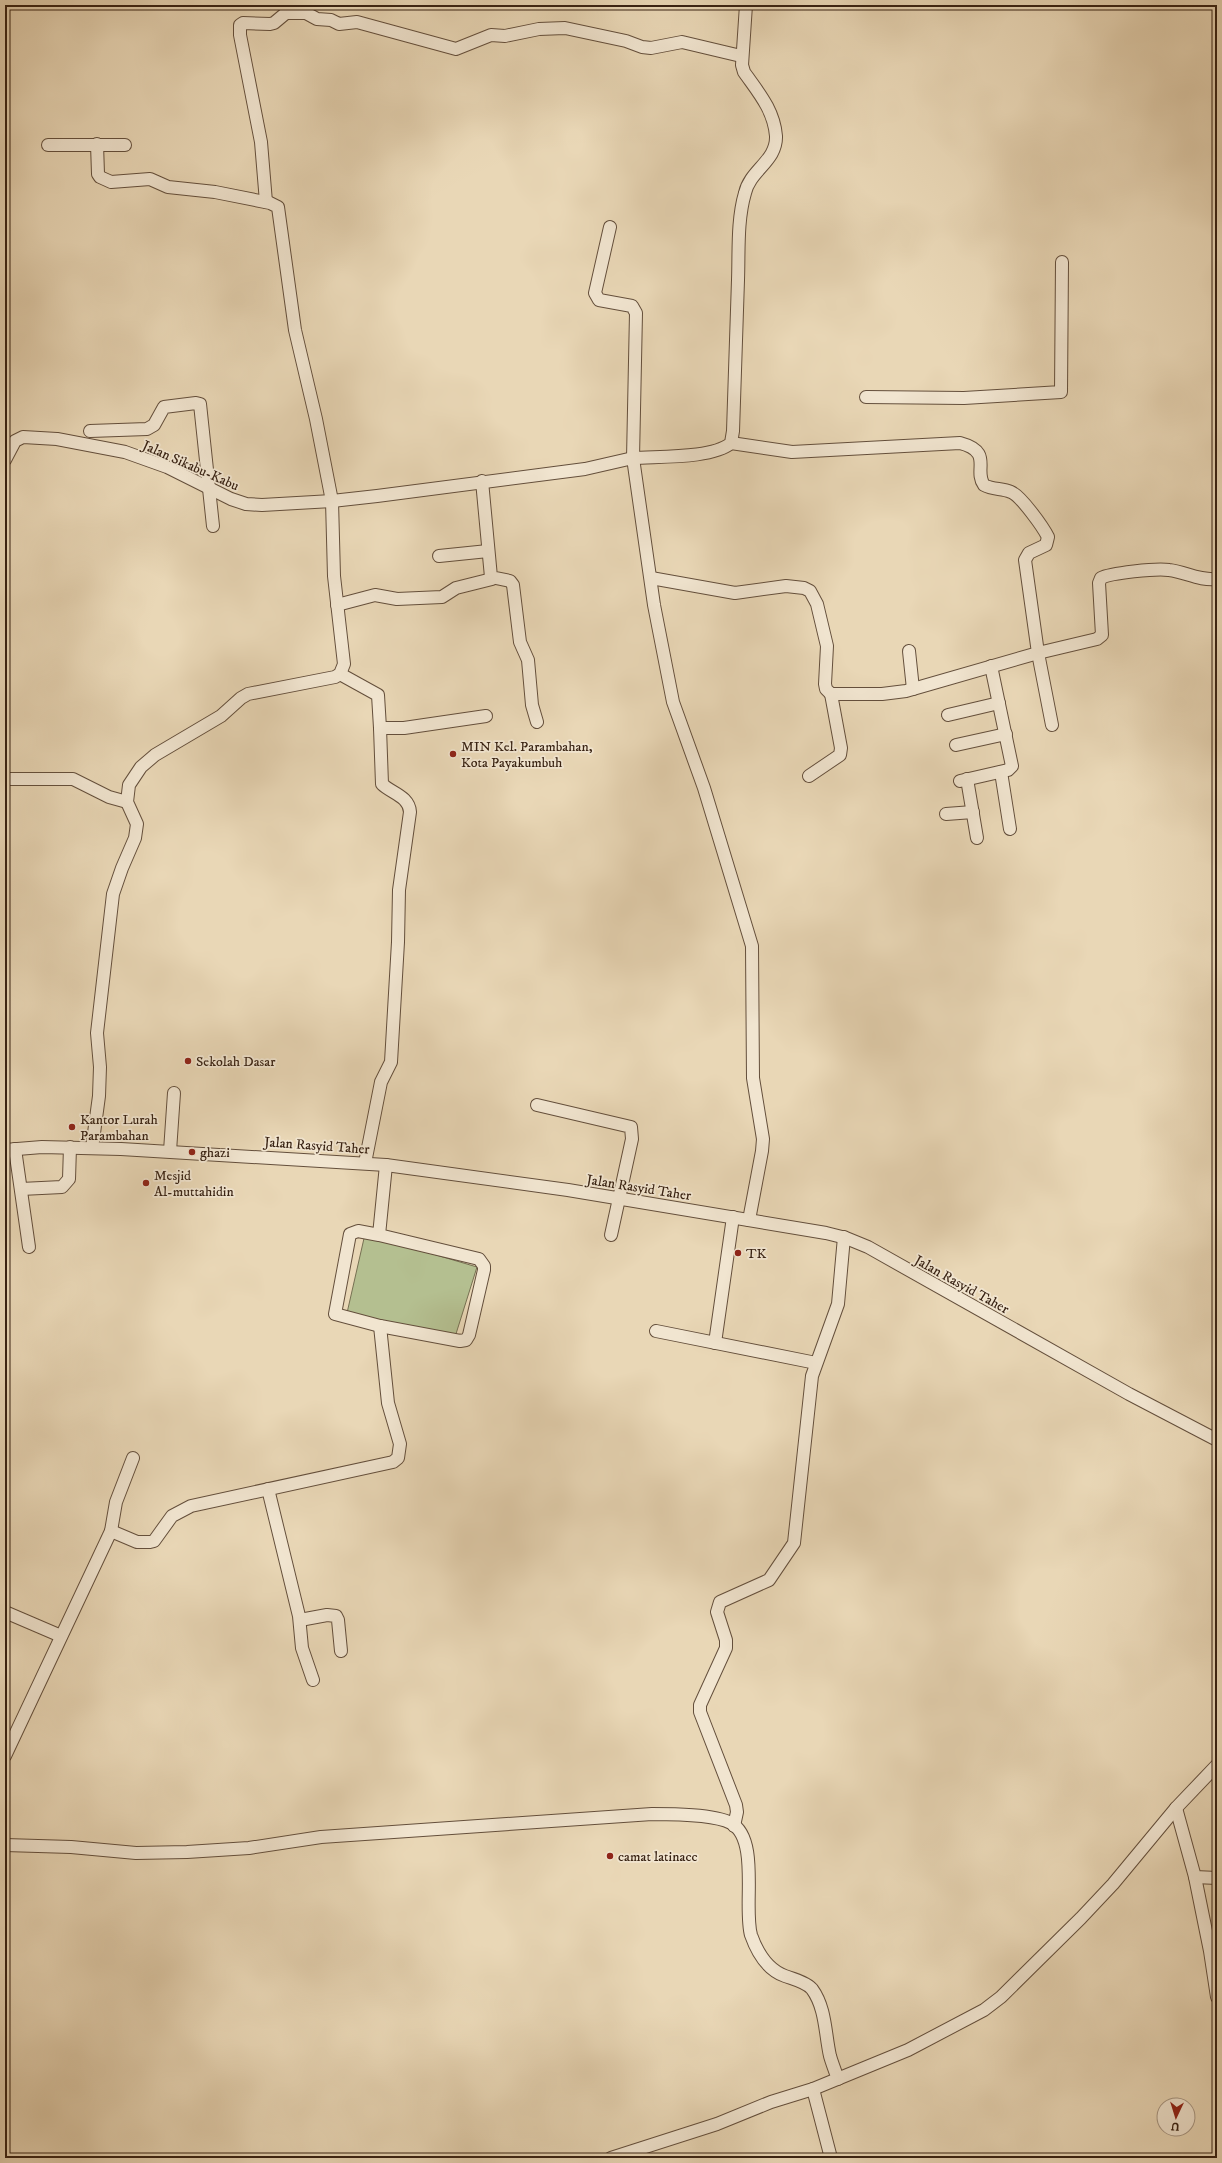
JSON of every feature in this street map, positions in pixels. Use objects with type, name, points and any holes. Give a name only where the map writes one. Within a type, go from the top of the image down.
[{"type":"street","points":[[746,5],[741,56],[744,72],[770,109],[773,119],[776,146],[765,164],[751,180],[745,192],[740,228],[731,443],[792,452],[960,443],[974,449],[980,455],[982,463],[981,478],[984,485],[1007,490],[1017,495],[1037,520],[1048,537],[1046,545],[1029,553],[1025,560],[1038,653],[1052,725]]},
{"type":"street","points":[[266,202],[261,142],[240,35],[240,25],[243,22],[270,24],[274,23],[286,13],[306,13],[317,19],[331,20],[339,24],[352,22],[378,27],[456,49],[491,36],[505,36],[539,29],[565,28],[626,41],[642,47],[651,48],[682,42],[741,56]]},
{"type":"street","points":[[92,1148],[99,1096],[100,1068],[97,1033],[113,894],[135,838],[137,824],[127,802],[129,785],[141,767],[155,755],[227,712],[241,698],[256,691],[329,678],[340,674],[344,664],[337,605],[332,501],[316,419],[295,330],[280,211],[275,205],[266,202],[215,192],[173,188],[150,179],[128,182],[106,181],[98,174],[97,144]]},
{"type":"street","points":[[48,145],[125,145]]},
{"type":"street","points":[[610,227],[595,293],[599,300],[632,306],[636,313],[633,458],[654,605],[673,702],[704,788],[752,946],[753,1078],[763,1138],[749,1220]]},
{"type":"street","points":[[866,397],[964,398],[1061,392],[1062,262]]},
{"type":"street","points":[[90,431],[147,429],[154,425],[164,407],[198,403],[201,406],[207,485],[213,526]]},
{"type":"street","name":"Jalan Sikabu-Kabu","points":[[5,460],[15,441],[23,437],[38,436],[125,452],[168,467],[207,485],[231,499],[246,504],[262,505],[332,501],[585,469],[633,458],[702,453],[725,448],[731,443]]},
{"type":"street","points":[[482,481],[488,551],[492,578]]},
{"type":"street","points":[[440,556],[488,551]]},
{"type":"street","points":[[651,578],[736,593],[786,586],[800,587],[810,591],[818,604],[827,646],[825,684],[826,689],[832,694],[882,694],[913,688],[1038,653],[1097,639],[1102,635],[1099,583],[1103,576],[1166,570],[1201,580],[1217,580]]},
{"type":"street","points":[[337,605],[375,595],[397,599],[442,597],[456,588],[492,578],[509,581],[513,585],[520,642],[528,660],[532,705],[537,722]]},
{"type":"street","points":[[910,651],[913,688]]},
{"type":"street","points":[[977,838],[964,780],[1008,770],[1012,766],[991,666]]},
{"type":"street","points":[[340,674],[378,696],[382,784],[404,798],[410,807],[399,890],[398,942],[391,1062],[381,1082],[365,1163]]},
{"type":"street","points":[[809,776],[840,756],[841,748],[832,694]]},
{"type":"street","points":[[948,715],[999,703]]},
{"type":"street","points":[[380,728],[404,728],[486,716]]},
{"type":"street","points":[[956,745],[1006,734]]},
{"type":"street","points":[[1001,772],[1010,829]]},
{"type":"street","points":[[5,779],[73,779],[109,797],[127,802]]},
{"type":"street","points":[[946,814],[972,812]]},
{"type":"street","points":[[170,1151],[174,1093]]},
{"type":"street","points":[[538,1105],[631,1127],[632,1139],[625,1177],[618,1198],[611,1235]]},
{"type":"street","name":"Jalan Rasyid Taher","points":[[10,1150],[42,1147],[70,1147],[170,1151],[386,1165],[618,1198],[844,1237],[868,1247],[1122,1390],[1217,1440]]},
{"type":"street","points":[[21,1189],[62,1187],[69,1179],[70,1147]]},
{"type":"street","points":[[10,1150],[21,1189],[29,1247]]},
{"type":"street","points":[[380,1235],[386,1165]]},
{"type":"street","points":[[715,1343],[733,1217]]},
{"type":"street","points":[[358,1231],[380,1235],[479,1259],[484,1268],[469,1334],[466,1340],[462,1341],[380,1326],[338,1316],[335,1312],[350,1234],[358,1231]]},
{"type":"street","points":[[734,1826],[737,1812],[736,1805],[700,1708],[726,1648],[726,1640],[717,1612],[720,1602],[769,1580],[794,1543],[812,1376],[838,1304],[844,1237]]},
{"type":"street","points":[[111,1531],[137,1542],[146,1544],[154,1540],[172,1516],[184,1508],[310,1479],[387,1465],[398,1458],[400,1444],[388,1403],[380,1326]]},
{"type":"street","points":[[656,1331],[816,1363]]},
{"type":"street","points":[[5,1756],[111,1531],[116,1502],[133,1458]]},
{"type":"street","points":[[268,1489],[300,1620],[302,1648],[313,1680]]},
{"type":"street","points":[[5,1612],[61,1636]]},
{"type":"street","points":[[300,1620],[330,1614],[336,1616],[338,1620],[341,1651]]},
{"type":"street","points":[[611,2158],[640,2153],[771,2102],[813,2089],[908,2050],[984,2010],[1000,1997],[1113,1884],[1176,1808],[1217,1765]]},
{"type":"street","points":[[1176,1808],[1194,1877],[1210,1951],[1217,1997]]},
{"type":"street","points":[[5,1845],[71,1847],[136,1853],[187,1852],[249,1848],[321,1837],[652,1814],[696,1816],[731,1823],[739,1831],[746,1845],[748,1858],[748,1918],[752,1936],[761,1956],[770,1968],[811,1987],[819,2001],[830,2057],[838,2078]]},
{"type":"street","points":[[1194,1877],[1217,1878]]},
{"type":"street","points":[[813,2089],[831,2158]]},
{"type":"green space","points":[[365,1234],[477,1267],[455,1337],[347,1313]]},
{"type":"place","name":"MIN Kel. Parambahan, Kota Payakumbuh","points":[[453,754]]},
{"type":"place","name":"Sekolah Dasar","points":[[188,1061]]},
{"type":"place","name":"Kantor Lurah Parambahan","points":[[72,1127]]},
{"type":"place","name":"ghazi","points":[[192,1152]]},
{"type":"place","name":"Mesjid Al-muttahidin","points":[[146,1183]]},
{"type":"place","name":"TK","points":[[738,1253]]},
{"type":"place","name":"camat latinacc","points":[[610,1856]]}]
